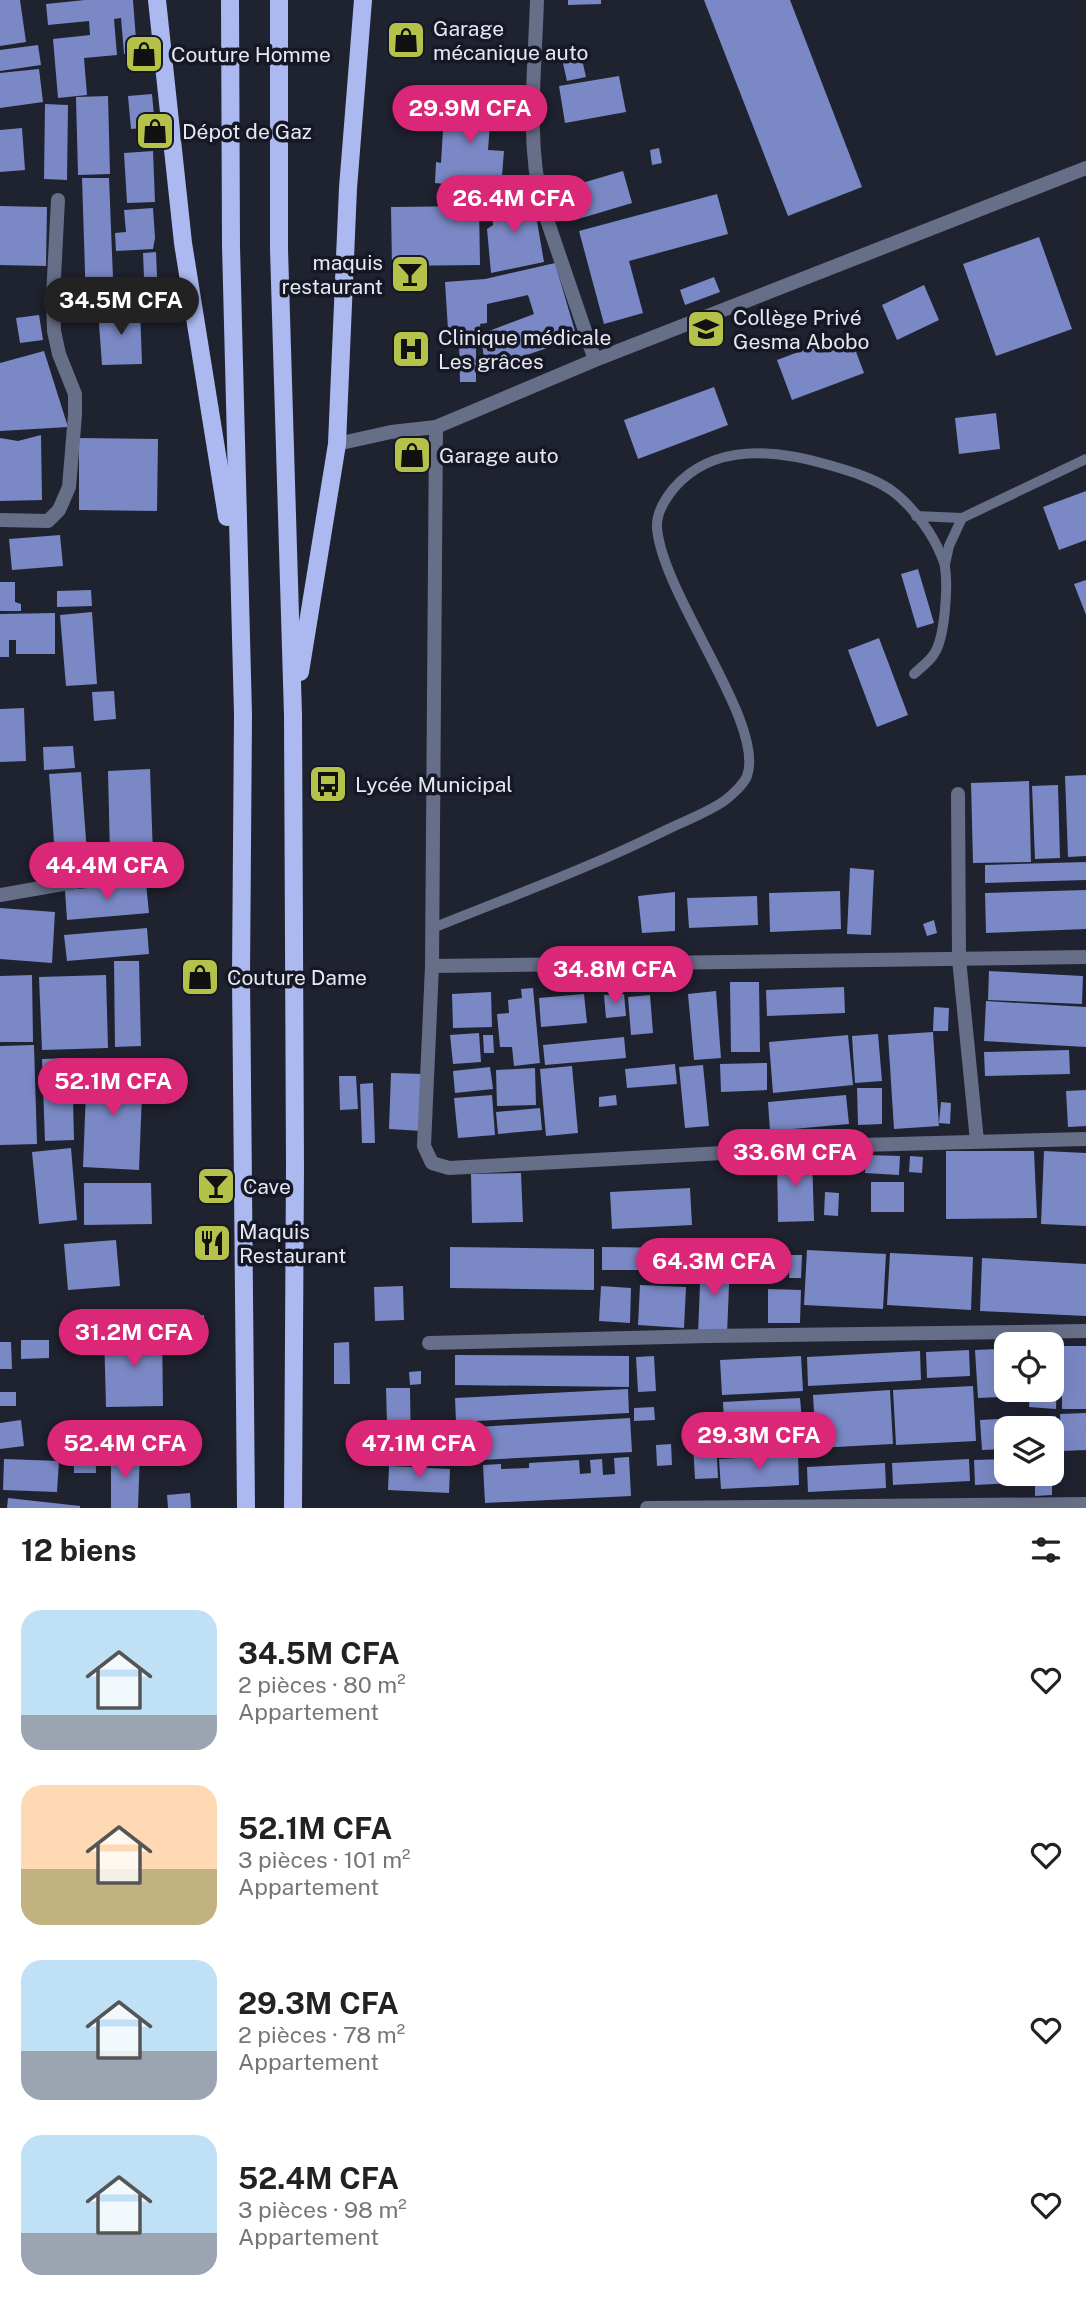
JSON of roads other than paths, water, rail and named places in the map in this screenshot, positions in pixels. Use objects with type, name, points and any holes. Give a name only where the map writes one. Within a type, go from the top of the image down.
[{"type":"main road","points":[[157,0],[183,243],[238,581]]},
{"type":"main road","points":[[230,0],[231,246],[243,715],[241,990],[246,1508]]},
{"type":"main road","points":[[279,0],[279,249],[293,715],[293,1508]]},
{"type":"main road","points":[[293,715],[337,444],[348,188],[363,0]]},
{"type":"street","points":[[537,0],[533,151],[536,181],[594,360]]},
{"type":"street","points":[[337,444],[391,432],[436,427],[594,360],[1086,168]]},
{"type":"street","points":[[0,520],[48,521],[59,510],[69,487],[75,394],[59,354],[54,331],[58,201]]},
{"type":"street","points":[[436,427],[432,966],[424,1146],[432,1163],[449,1168],[786,1147],[1086,1139]]},
{"type":"street","points":[[958,794],[959,959],[977,1141]]},
{"type":"street","points":[[0,895],[144,870]]},
{"type":"street","points":[[432,966],[1086,957]]},
{"type":"street","points":[[429,1343],[1086,1331]]},
{"type":"street","points":[[647,1508],[1086,1504]]},
{"type":"lane","points":[[432,928],[619,854],[725,800],[746,778],[750,751],[740,718],[688,617],[662,557],[657,525],[664,500],[684,477],[710,461],[745,452],[793,455],[852,471],[891,491],[932,537],[945,564]]},
{"type":"lane","points":[[916,516],[961,518],[1086,460]]},
{"type":"lane","points":[[914,674],[935,653],[944,622],[945,564],[949,545],[961,518]]},
{"type":"place","name":"Garage mécanique auto","points":[[406,40]]},
{"type":"place","name":"Couture Homme","points":[[144,54]]},
{"type":"place","name":"Dépot de Gaz","points":[[155,131]]},
{"type":"place","name":"maquis restaurant","points":[[410,274]]},
{"type":"place","name":"Collège Privé Gesma Abobo","points":[[706,329]]},
{"type":"place","name":"Clinique médicale Les grâces","points":[[411,349]]},
{"type":"place","name":"Garage auto","points":[[412,455]]},
{"type":"place","name":"Lycée Municipal","points":[[328,784]]},
{"type":"place","name":"Couture Dame","points":[[200,977]]},
{"type":"place","name":"Cave","points":[[216,1186]]},
{"type":"place","name":"Maquis Restaurant","points":[[212,1243]]}]
